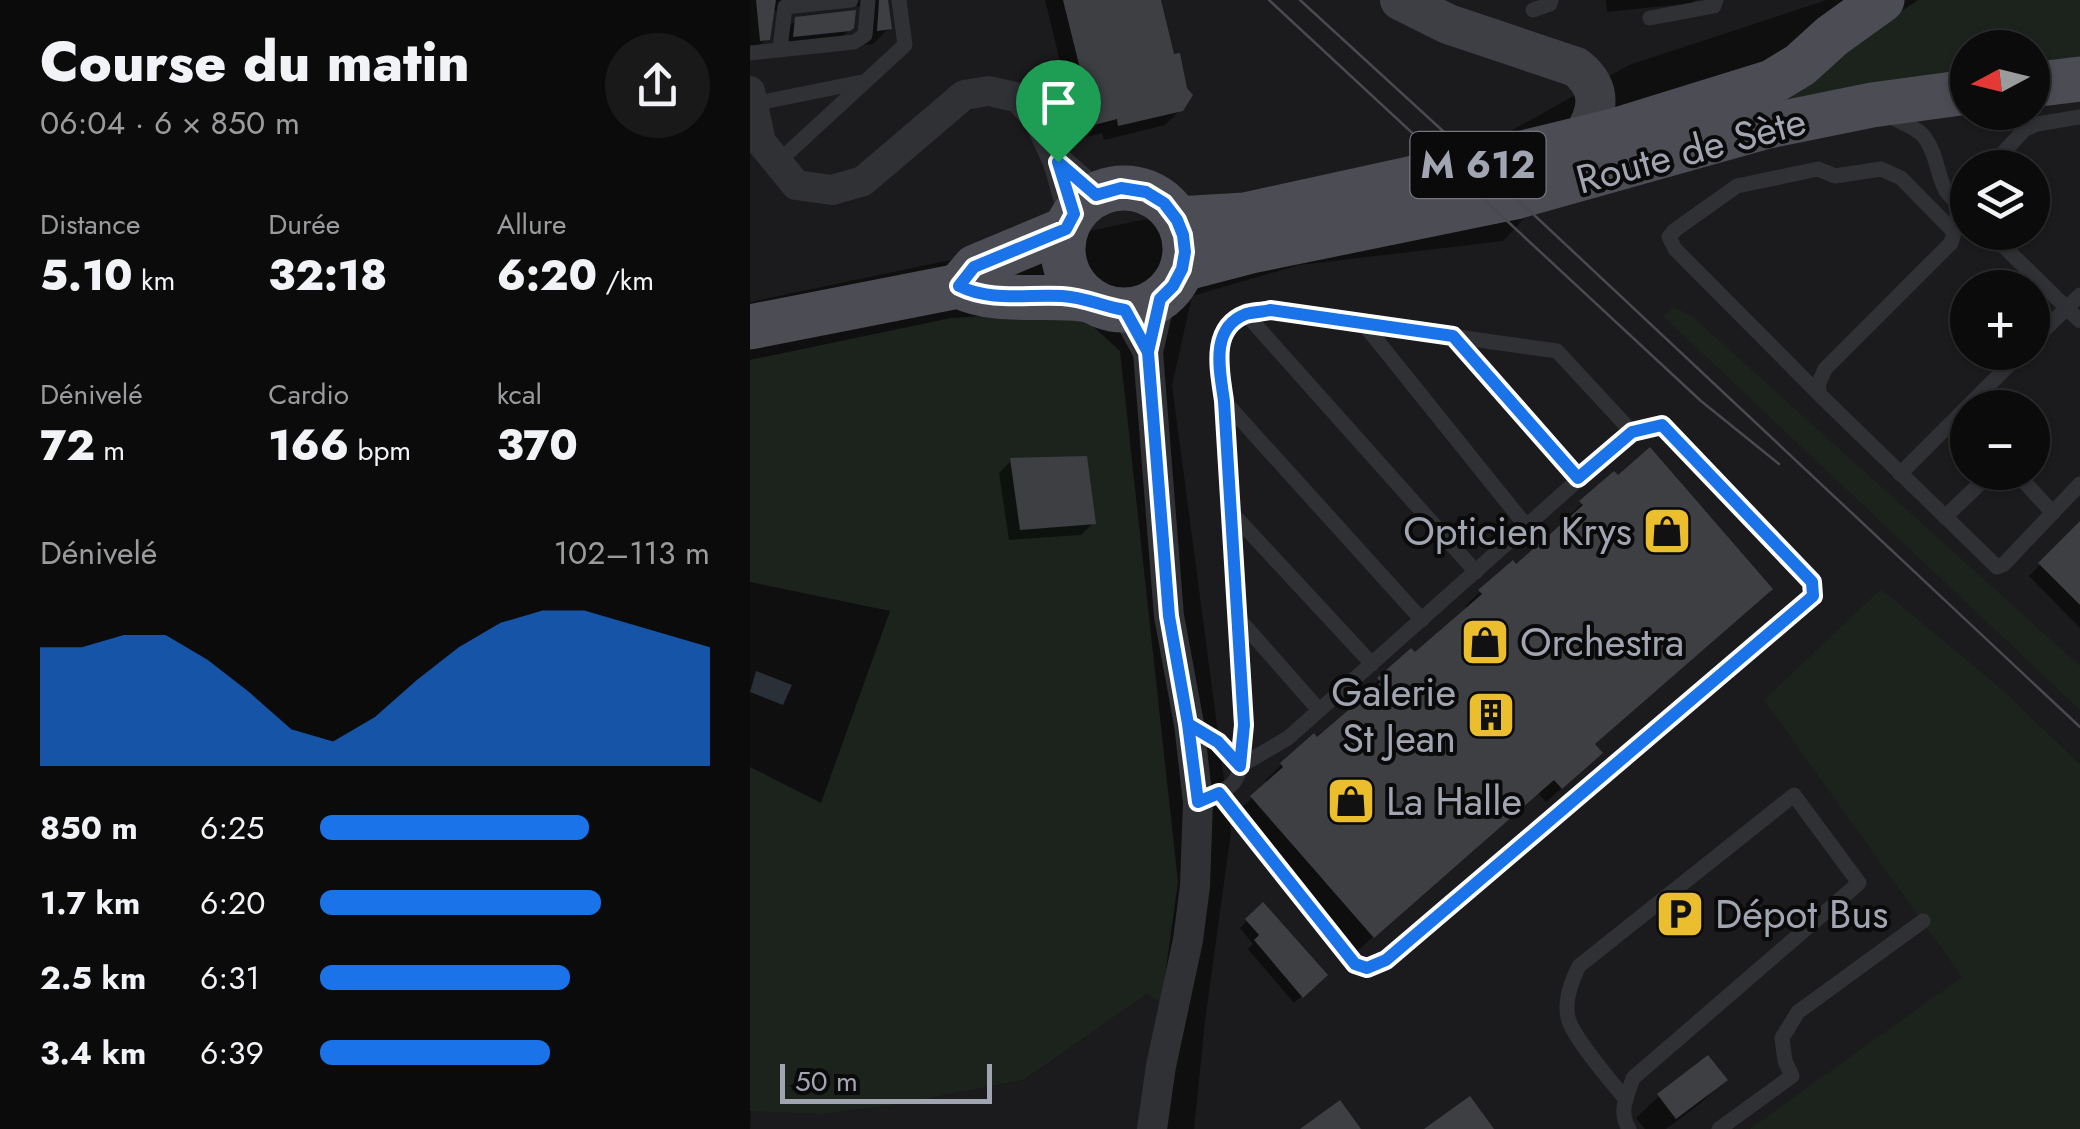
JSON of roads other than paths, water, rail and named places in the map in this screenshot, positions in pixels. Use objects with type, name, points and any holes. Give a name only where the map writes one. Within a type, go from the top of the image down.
[{"type":"main road","name":"Route de Sète","points":[[1177,220],[1245,215],[1478,164],[1582,139],[1772,82],[1800,65],[1882,0]]},
{"type":"main road","points":[[2050,83],[2080,80]]},
{"type":"main road","name":"Route de Sète","points":[[750,327],[959,286],[977,295],[1139,294],[1251,251],[1515,197],[1764,127],[1872,105],[1950,94]]},
{"type":"main road","points":[[1121,188],[1146,192],[1164,203],[1177,220],[1185,252],[1139,294],[1075,286],[1066,268],[1063,249],[1079,213],[1121,188]]},
{"type":"main road","name":"Route de Sète","points":[[959,286],[974,267],[1079,213]]},
{"type":"street","points":[[1400,0],[1474,34],[1576,67],[1588,77],[1594,92],[1592,122],[1582,139]]},
{"type":"street","points":[[752,98],[763,149],[796,185],[832,190],[864,181],[964,96],[989,91],[1019,98],[1040,122],[1079,213]]},
{"type":"street","points":[[1139,294],[1148,352],[1169,616],[1188,724],[1208,797],[1188,940],[1152,1129]]},
{"type":"lane","points":[[780,49],[785,8],[851,0]]},
{"type":"lane","points":[[750,52],[854,42],[865,35],[868,0]]},
{"type":"lane","points":[[763,149],[866,82],[905,45],[898,0]]},
{"type":"lane","points":[[1533,10],[1552,0]]},
{"type":"lane","points":[[1650,18],[1714,6],[1716,0]]},
{"type":"lane","points":[[752,98],[866,82]]},
{"type":"lane","points":[[1872,105],[1924,134],[1950,193]]},
{"type":"lane","points":[[2006,150],[2025,129],[2036,124],[2080,117]]},
{"type":"lane","points":[[1950,228],[1901,178],[1881,169],[1835,176],[1818,169],[1736,186],[1670,237],[1675,249],[1997,567],[2080,484]]},
{"type":"lane","points":[[1820,395],[1818,385],[1826,369],[1950,243]]},
{"type":"lane","points":[[2008,250],[2080,322]]},
{"type":"lane","points":[[2050,325],[2080,295]]},
{"type":"lane","points":[[1240,766],[1288,738],[1632,432],[1662,425],[1812,582],[1813,596],[1386,960],[1367,968],[1355,964],[1208,797],[1234,782],[1240,766],[1244,725],[1220,367],[1220,340],[1227,326],[1246,314],[1270,310],[1557,350],[1632,432]]},
{"type":"lane","points":[[1246,314],[1476,572]]},
{"type":"lane","points":[[1364,324],[1527,526]]},
{"type":"lane","points":[[1453,336],[1578,478]]},
{"type":"lane","points":[[1900,474],[2004,370]]},
{"type":"lane","points":[[1224,401],[1422,620]]},
{"type":"lane","points":[[1945,517],[1973,490]]},
{"type":"lane","points":[[2032,490],[2053,513]]},
{"type":"lane","points":[[1231,512],[1372,664]]},
{"type":"lane","points":[[1237,617],[1319,710]]},
{"type":"lane","points":[[1188,724],[1218,742],[1240,766]]},
{"type":"lane","points":[[1626,1100],[1569,1020],[1570,983],[1579,966],[1794,795],[1859,884],[1632,1078],[1626,1100],[1622,1110],[1629,1129]]},
{"type":"lane","points":[[1719,1129],[1792,1076],[1785,1062],[1782,1038],[1798,1012],[1923,922]]},
{"type":"tram line","points":[[1269,0],[1701,401],[1779,464]]},
{"type":"tram line","points":[[1300,0],[2080,727]]},
{"type":"place","name":"Opticien Krys","points":[[1667,531]]},
{"type":"place","name":"Orchestra","points":[[1485,642]]},
{"type":"place","name":"Galerie St Jean","points":[[1491,715]]},
{"type":"place","name":"La Halle","points":[[1351,801]]},
{"type":"place","name":"Dépot Bus","points":[[1680,914]]}]
